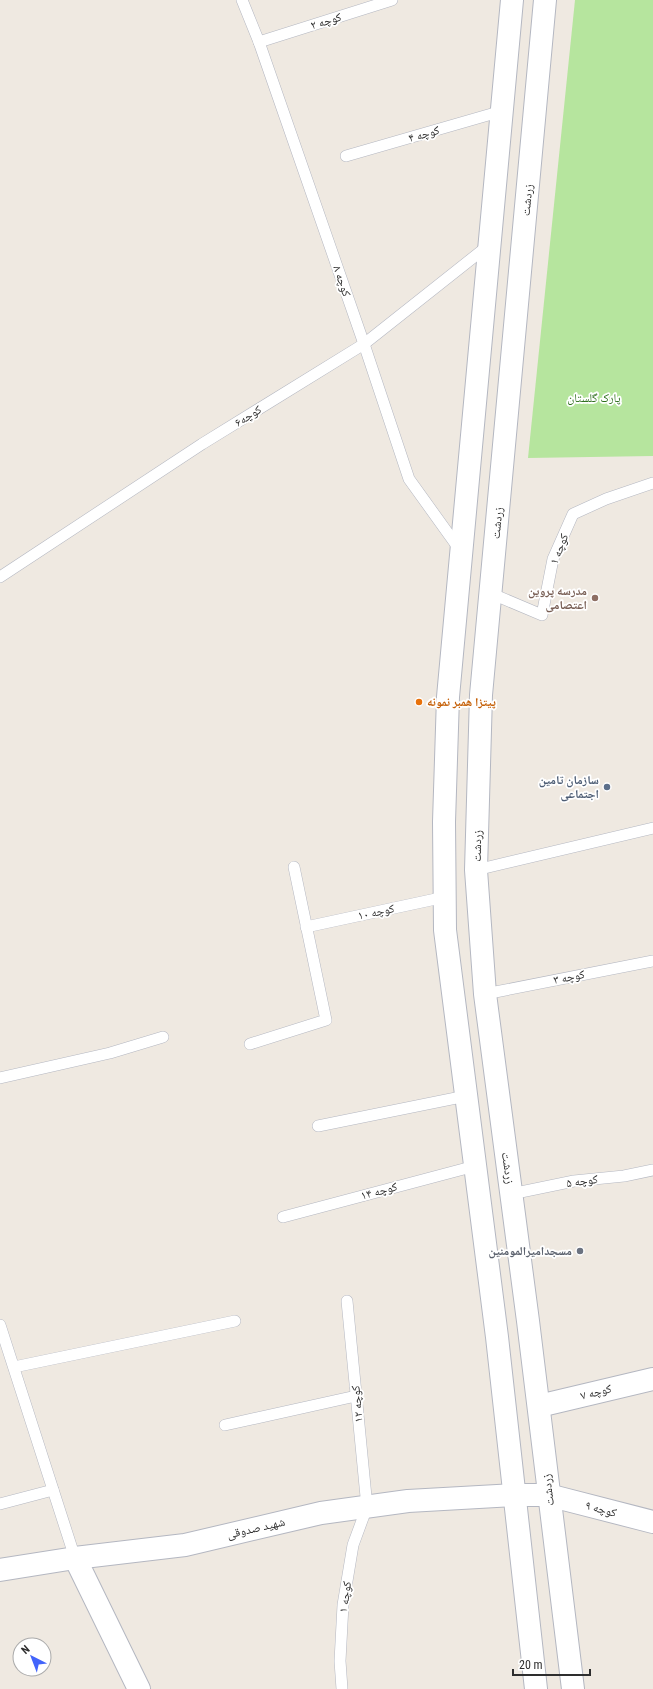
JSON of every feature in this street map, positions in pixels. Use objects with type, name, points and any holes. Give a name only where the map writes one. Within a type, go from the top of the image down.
[{"type":"street","points":[[512,0],[448,697],[444,822],[445,930],[497,1337],[536,1689]]},
{"type":"street","name":"زردشت","points":[[545,0],[481,695],[476,870],[485,994],[539,1406],[548,1495],[573,1689]]},
{"type":"street","points":[[505,77],[538,79]]},
{"type":"street","name":"کوچه ۷","points":[[539,1406],[653,1379]]},
{"type":"street","name":"کوچه ۹","points":[[514,1495],[548,1495],[653,1522]]},
{"type":"street","name":"شهید صدوقی","points":[[0,1570],[75,1558],[185,1545],[321,1514],[408,1500],[514,1495]]},
{"type":"street","points":[[75,1558],[139,1689]]},
{"type":"lane","name":"کوچه ۸","points":[[242,0],[259,42],[364,344],[408,479],[461,551]]},
{"type":"lane","name":"کوچه ۲","points":[[259,42],[392,0]]},
{"type":"lane","name":"کوچه ۴","points":[[346,156],[502,111]]},
{"type":"lane","name":"کوچه۶","points":[[0,577],[202,444],[364,344],[489,245]]},
{"type":"lane","name":"کوچه ۱","points":[[490,592],[542,615],[553,559],[573,514],[606,499],[653,483]]},
{"type":"lane","points":[[476,870],[653,828]]},
{"type":"lane","points":[[250,1044],[326,1020],[294,867]]},
{"type":"lane","name":"کوچه ۱۰","points":[[306,927],[445,897]]},
{"type":"lane","name":"کوچه ۳","points":[[485,994],[653,960]]},
{"type":"lane","points":[[0,1078],[110,1053],[164,1037]]},
{"type":"lane","points":[[318,1126],[466,1096]]},
{"type":"lane","name":"کوچه ۱۴","points":[[283,1217],[475,1166]]},
{"type":"lane","name":"کوچه ۵","points":[[511,1194],[574,1181],[624,1176],[653,1170]]},
{"type":"lane","name":"کوچه ۱۲","points":[[347,1301],[367,1507]]},
{"type":"lane","points":[[14,1367],[235,1321]]},
{"type":"lane","points":[[0,1325],[75,1558]]},
{"type":"lane","points":[[225,1425],[356,1396]]},
{"type":"lane","points":[[0,1504],[53,1490]]},
{"type":"lane","name":"کوچه ۱","points":[[342,1689],[340,1661],[342,1605],[353,1545],[367,1507]]},
{"type":"green space","name":"پارک گلستان","points":[[575,0],[653,0],[653,456],[528,458]]},
{"type":"place","name":"مدرسه پروین اعتصامی","points":[[595,598]]},
{"type":"place","name":"پیتزا همبر نمونه","points":[[419,702]]},
{"type":"place","name":"سازمان تامین اجتماعی","points":[[607,787]]},
{"type":"place","name":"مسجدامیرالمومنین","points":[[580,1251]]}]
